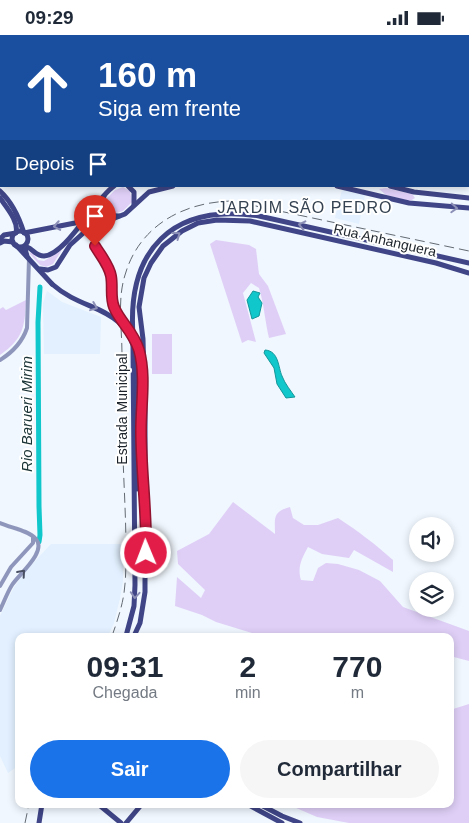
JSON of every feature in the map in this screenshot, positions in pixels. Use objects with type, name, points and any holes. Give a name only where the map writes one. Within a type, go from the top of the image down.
[{"type":"main road","points":[[28,257],[26,247],[30,247],[43,256],[55,252],[113,187]]},
{"type":"main road","points":[[129,187],[134,192],[134,205]]},
{"type":"main road","points":[[38,268],[48,270],[56,267],[70,245],[85,231],[120,216],[149,192],[169,187]]},
{"type":"main road","points":[[341,187],[409,203],[469,208]]},
{"type":"main road","points":[[395,187],[433,194],[469,197]]},
{"type":"main road","points":[[0,191],[5,195],[20,219],[34,251]]},
{"type":"main road","points":[[409,203],[418,199],[414,191]]},
{"type":"main road","points":[[431,206],[427,200],[433,194]]},
{"type":"main road","points":[[104,195],[102,204],[104,210],[110,215],[120,216]]},
{"type":"main road","points":[[0,198],[17,225],[16,233],[13,236],[14,244],[52,284],[68,296],[109,314],[128,335],[135,349],[137,359],[137,486],[134,508]]},
{"type":"main road","name":"Estrada Municipal","points":[[127,633],[135,597],[132,313],[135,291],[143,263],[166,234],[180,224],[202,216],[234,213],[258,216],[469,264]]},
{"type":"main road","points":[[2,237],[20,231],[26,234],[76,223],[88,214]]},
{"type":"main road","name":"Rua Anhanguera","points":[[135,633],[141,618],[145,592],[144,487],[146,457],[143,347],[139,303],[144,278],[158,252],[186,228],[204,222],[234,219],[270,225],[436,263],[469,273]]},
{"type":"main road","points":[[112,220],[96,234],[94,243],[109,270],[115,309],[134,337],[140,353],[144,487]]},
{"type":"main road","points":[[0,243],[4,241],[22,247],[26,244],[26,234]]},
{"type":"main road","points":[[133,340],[138,337],[143,347]]},
{"type":"main road","points":[[39,823],[41,808]]},
{"type":"main road","points":[[103,808],[121,823]]},
{"type":"main road","points":[[126,823],[139,808]]},
{"type":"main road","points":[[254,808],[282,823]]},
{"type":"main road","points":[[267,808],[300,823]]},
{"type":"street","points":[[0,359],[16,349],[27,328],[28,257]]},
{"type":"street","points":[[29,272],[38,268]]},
{"type":"street","points":[[0,523],[33,537],[39,544],[37,554],[11,587],[0,610]]},
{"type":"street","points":[[0,586],[11,567],[33,543],[33,537]]},
{"type":"shaded area","points":[[123,187],[130,191],[132,202],[123,211],[113,214],[105,209],[104,201],[115,190]]},
{"type":"shaded area","points":[[386,188],[412,194],[415,198],[410,201],[386,195],[379,189]]},
{"type":"shaded area","points":[[342,190],[365,195],[359,224],[335,218]]},
{"type":"shaded area","points":[[100,206],[102,212],[110,218],[82,232]]},
{"type":"shaded area","points":[[216,240],[249,245],[256,249],[259,274],[268,286],[286,334],[269,338],[259,288],[251,283],[243,293],[256,342],[248,340],[242,343],[210,244]]},
{"type":"shaded area","points":[[62,250],[53,264],[46,267],[40,265],[29,253],[32,252],[38,260],[44,261]]},
{"type":"shaded area","points":[[47,291],[62,302],[101,317],[100,354],[44,354],[43,303]]},
{"type":"shaded area","points":[[26,300],[25,318],[21,332],[14,343],[0,355],[0,309],[3,307],[6,310]]},
{"type":"shaded area","points":[[152,334],[172,334],[172,374],[152,374]]},
{"type":"shaded area","points":[[233,502],[275,534],[277,514],[290,507],[293,518],[304,525],[318,525],[338,518],[393,560],[393,572],[354,550],[349,558],[322,554],[308,547],[300,567],[301,580],[313,581],[318,568],[326,563],[338,564],[359,570],[380,581],[403,607],[409,609],[409,617],[430,617],[469,631],[469,661],[454,657],[454,633],[252,633],[216,622],[175,606],[177,577],[201,598],[205,590],[178,564],[177,551],[209,534]]},
{"type":"shaded area","points":[[51,544],[123,544],[123,581],[114,623],[109,633],[15,633],[15,768],[8,773],[0,756],[0,616],[13,589],[23,574]]},
{"type":"shaded area","points":[[469,704],[469,823],[349,823],[317,817],[296,808],[454,808],[454,709]]},
{"type":"water","points":[[253,291],[260,293],[258,297],[262,303],[259,316],[252,319],[247,300]]},
{"type":"water","points":[[265,350],[270,351],[275,356],[283,379],[295,397],[286,398],[277,384],[274,368],[264,353]]},
{"type":"waterway","name":"Rio Barueri Mirim","points":[[39,542],[38,322],[40,287]]},
{"type":"railway","points":[[113,633],[123,598],[126,567],[121,295],[125,275],[132,258],[152,230],[180,212],[214,202],[232,201],[469,251]]},
{"type":"railway","points":[[25,823],[28,808]]},
{"type":"district","name":"JARDIM SÃO PEDRO","points":[[305,207]]},
{"type":"route","points":[[95,246],[109,270],[115,309],[134,337],[140,353],[141,455],[146,553]]}]
